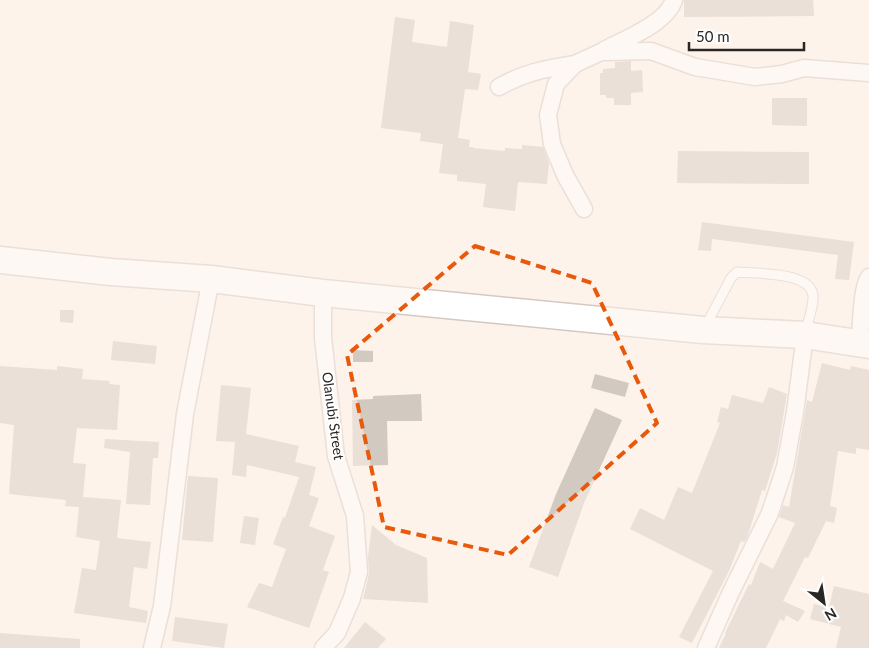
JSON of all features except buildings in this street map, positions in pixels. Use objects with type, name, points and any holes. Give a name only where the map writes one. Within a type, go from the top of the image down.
[{"type":"main road","points":[[0,260],[111,272],[211,279],[324,293],[703,330],[805,335],[865,344]]},
{"type":"street","points":[[499,87],[517,77],[540,70],[575,64],[601,52],[658,21],[674,0]]},
{"type":"street","points":[[601,52],[650,51],[695,66],[755,77],[782,74],[804,68],[869,72]]},
{"type":"street","points":[[575,64],[556,84],[548,115],[552,144],[565,175],[584,209]]},
{"type":"street","points":[[152,648],[162,606],[185,414],[211,279]]},
{"type":"street","points":[[865,344],[868,280]]},
{"type":"street","name":"Olanubi Street","points":[[323,648],[337,633],[352,598],[359,572],[355,516],[336,456],[323,338],[324,293]]},
{"type":"street","points":[[706,648],[773,503],[785,467],[795,412],[805,335]]},
{"type":"lane","points":[[703,330],[731,278],[737,272],[793,277],[805,282],[810,287],[813,296],[805,335]]},
{"type":"highlighted area","points":[[475,246],[592,283],[657,423],[508,555],[384,527],[347,355]]}]
